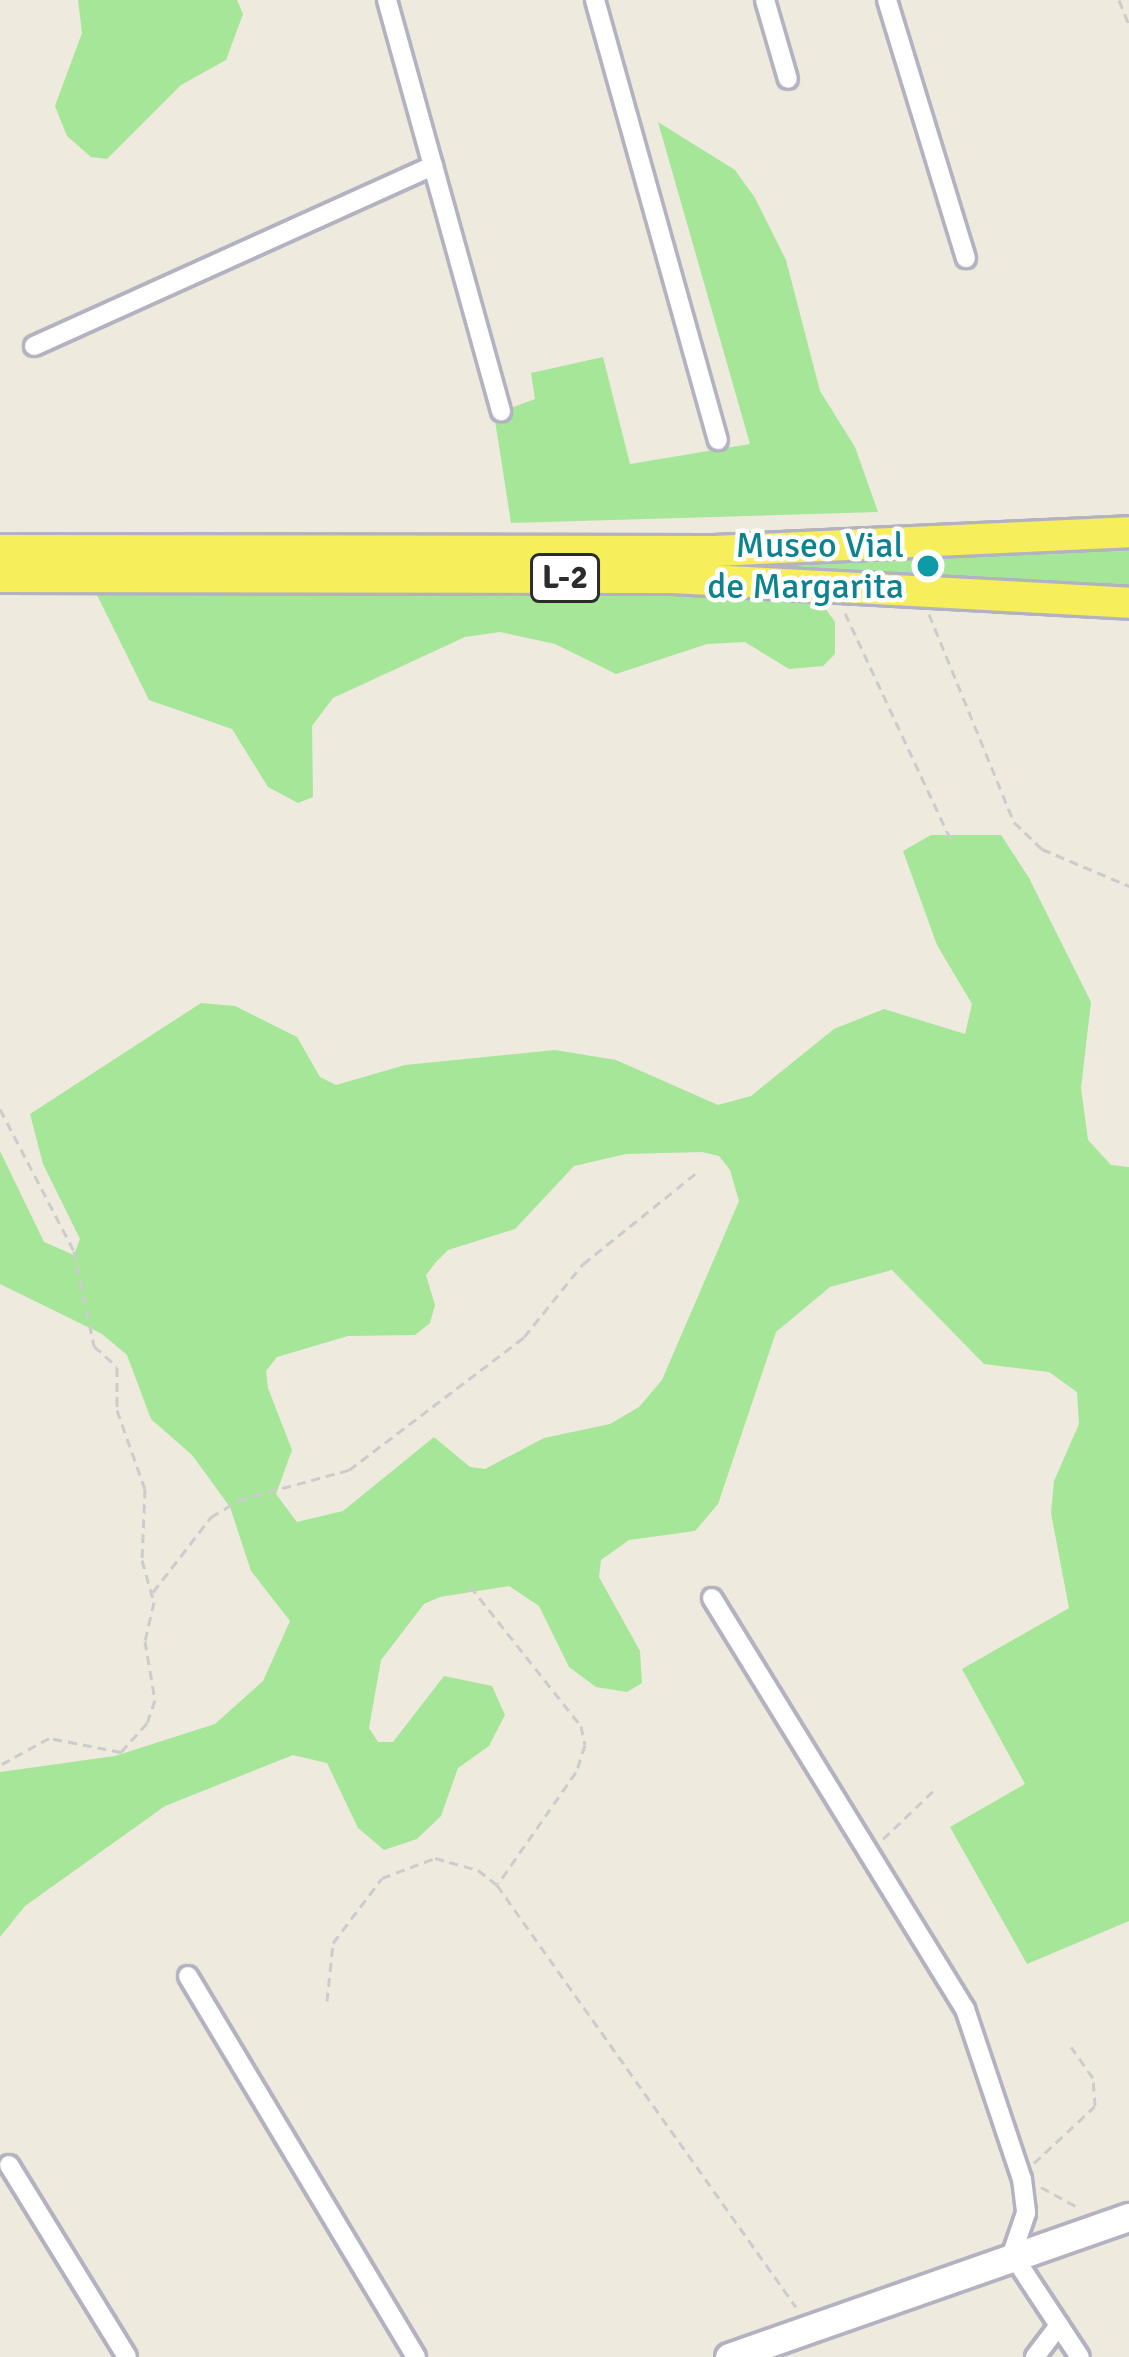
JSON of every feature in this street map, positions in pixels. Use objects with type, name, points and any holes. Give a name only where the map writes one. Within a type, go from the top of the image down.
[{"type":"main road","name":"L-2","points":[[0,550],[737,551],[1129,532]]},
{"type":"main road","name":"L-2","points":[[0,578],[832,586],[1129,603]]},
{"type":"street","points":[[387,0],[501,411]]},
{"type":"street","points":[[595,0],[718,440]]},
{"type":"street","points":[[765,0],[788,79]]},
{"type":"street","points":[[887,0],[966,258]]},
{"type":"street","points":[[34,346],[433,166]]},
{"type":"street","points":[[712,1598],[965,2009],[1022,2180],[1026,2213],[1012,2254]]},
{"type":"street","points":[[188,1976],[416,2357]]},
{"type":"street","points":[[9,2165],[127,2357]]},
{"type":"street","points":[[729,2357],[1012,2254],[1129,2217]]},
{"type":"street","points":[[1012,2254],[1080,2357]]},
{"type":"street","points":[[1035,2357],[1059,2325]]},
{"type":"path","points":[[1119,0],[1129,25]]},
{"type":"path","points":[[832,586],[951,839]]},
{"type":"path","points":[[921,591],[1014,822],[1042,849],[1129,886]]},
{"type":"path","points":[[0,1109],[74,1251],[94,1346],[117,1367],[117,1410],[145,1490],[142,1560],[152,1593],[145,1641],[155,1700],[134,1741],[121,1752],[49,1738],[0,1765]]},
{"type":"path","points":[[152,1593],[211,1517],[239,1500],[349,1470],[524,1337],[583,1264],[696,1173]]},
{"type":"path","points":[[470,1586],[581,1726],[585,1744],[576,1772],[497,1885]]},
{"type":"path","points":[[870,1855],[933,1791]]},
{"type":"path","points":[[327,2000],[333,1942],[382,1878],[435,1858],[497,1885],[811,2328]]},
{"type":"path","points":[[1071,2047],[1093,2078],[1095,2106],[1022,2180],[1075,2204],[1097,2226]]},
{"type":"green space","points":[[78,0],[237,0],[243,14],[226,60],[181,85],[107,159],[91,157],[67,136],[55,106],[82,33]]},
{"type":"green space","points":[[658,122],[735,170],[755,198],[786,260],[820,391],[855,447],[878,512],[511,523],[494,414],[535,399],[531,373],[603,357],[630,464],[750,444]]},
{"type":"green space","name":"Museo Vial de Margarita","points":[[1129,540],[1129,590],[727,569],[727,563]]},
{"type":"green space","points":[[92,585],[813,591],[835,622],[835,654],[823,666],[789,669],[745,642],[707,644],[616,674],[555,644],[500,632],[465,637],[333,698],[312,726],[313,797],[298,803],[268,787],[232,729],[149,700]]},
{"type":"green space","points":[[931,835],[1001,835],[1029,878],[1091,1002],[1081,1088],[1088,1140],[1111,1165],[1129,1167],[1129,1921],[1027,1964],[950,1827],[1025,1784],[962,1669],[1069,1608],[1051,1513],[1054,1481],[1079,1424],[1077,1392],[1049,1372],[984,1364],[892,1270],[830,1287],[776,1332],[718,1504],[695,1531],[629,1540],[601,1560],[599,1577],[640,1651],[642,1683],[627,1692],[596,1687],[569,1667],[539,1606],[509,1586],[440,1597],[424,1604],[381,1660],[369,1728],[378,1742],[393,1742],[444,1676],[492,1686],[505,1715],[489,1746],[458,1768],[441,1816],[417,1839],[384,1850],[358,1828],[327,1763],[293,1755],[165,1806],[25,1906],[0,1937],[0,1772],[115,1756],[215,1724],[263,1681],[290,1621],[251,1571],[230,1507],[192,1455],[151,1419],[127,1355],[102,1334],[0,1284],[0,1151],[44,1242],[74,1255],[80,1239],[43,1164],[30,1114],[201,1003],[235,1006],[297,1037],[320,1077],[336,1085],[405,1065],[555,1050],[616,1060],[718,1105],[751,1096],[834,1029],[884,1009],[965,1034],[972,1004],[937,945],[903,851]],"holes":[[[702,1152],[719,1156],[730,1170],[739,1201],[662,1380],[639,1407],[610,1424],[544,1438],[485,1469],[470,1467],[434,1437],[343,1511],[297,1522],[276,1494],[292,1450],[268,1388],[266,1371],[277,1357],[348,1336],[415,1335],[430,1323],[435,1305],[426,1275],[436,1262],[448,1250],[515,1229],[574,1166],[626,1154]]]},
{"type":"place","name":"Museo Vial de Margarita","points":[[928,566]]}]
